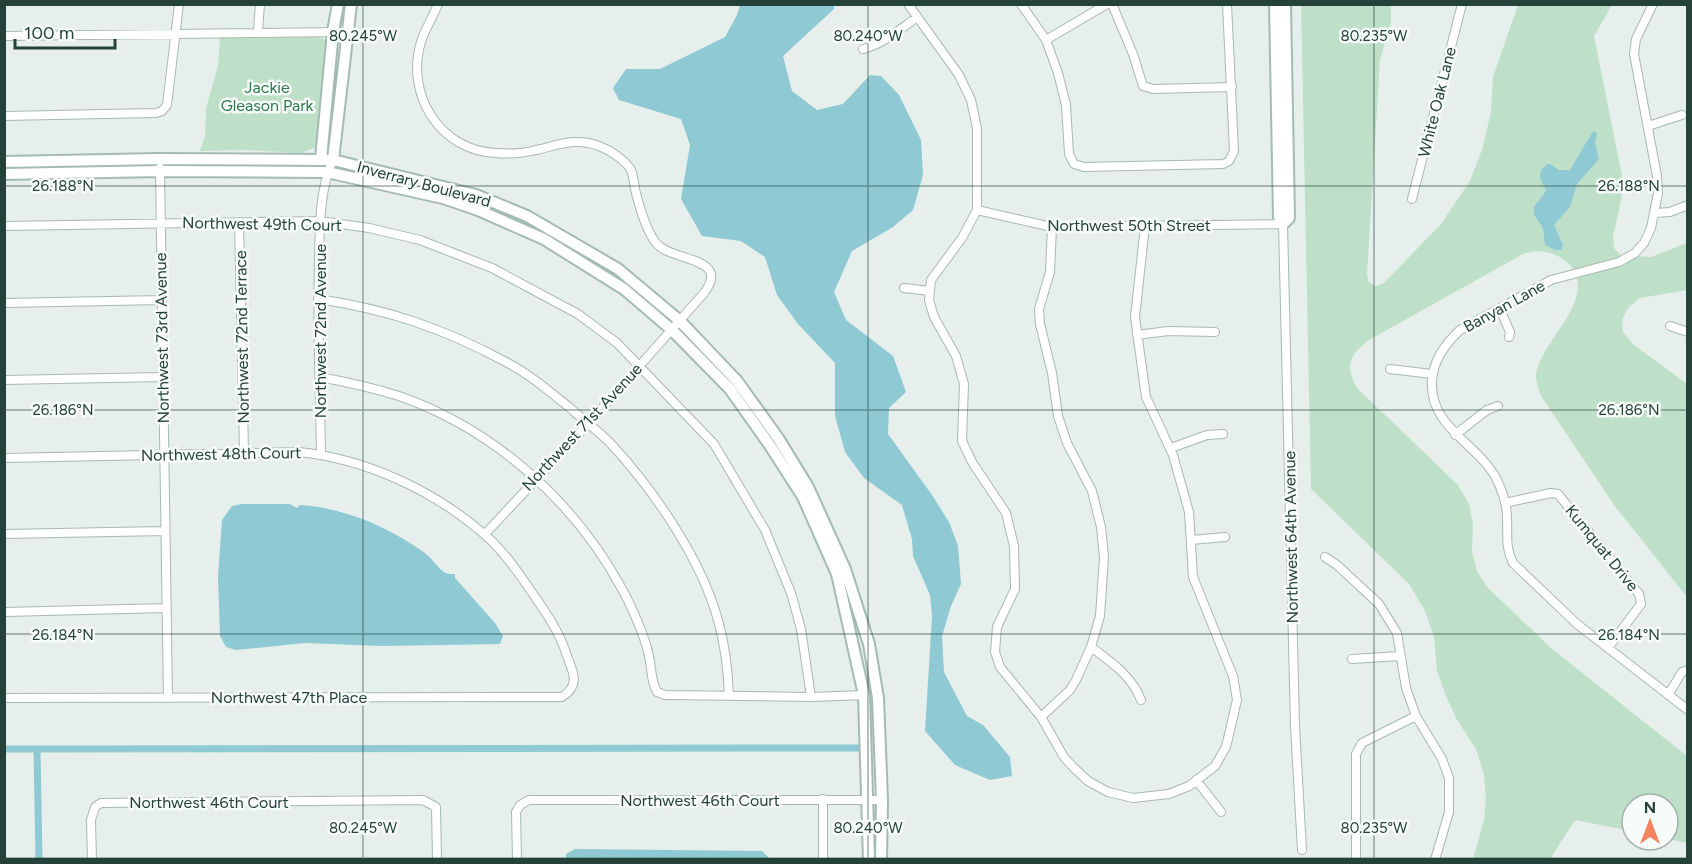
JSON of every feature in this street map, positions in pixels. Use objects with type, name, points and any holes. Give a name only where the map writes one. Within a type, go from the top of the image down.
[{"type":"street","points":[[4,116],[156,113],[162,111],[168,105],[179,4]]},
{"type":"street","points":[[258,31],[261,4]]},
{"type":"street","points":[[327,172],[321,159],[333,31],[338,4]]},
{"type":"street","points":[[333,160],[351,4]]},
{"type":"street","name":"Northwest 71st Avenue","points":[[438,4],[421,42],[417,66],[420,95],[429,114],[441,130],[457,142],[477,151],[496,153],[536,151],[552,145],[579,142],[598,146],[616,155],[631,170],[636,195],[650,233],[658,245],[671,254],[702,263],[709,268],[712,275],[711,285],[676,325],[588,424],[485,534]]},
{"type":"street","points":[[908,4],[959,75],[971,100],[977,128],[977,210],[963,238],[931,280],[929,300],[934,316],[956,356],[964,384],[962,441],[972,462],[1006,513],[1014,546],[1015,589],[997,627],[995,652],[1000,667],[1041,717],[1064,757],[1088,781],[1108,792],[1133,798],[1169,794],[1189,786],[1215,766],[1226,747],[1237,700],[1233,676],[1193,577],[1190,512],[1171,448],[1146,397],[1135,311],[1145,226]]},
{"type":"street","points":[[1021,4],[1046,40],[1066,105],[1069,154],[1074,164],[1084,167],[1223,164],[1229,161],[1234,151],[1227,4]]},
{"type":"street","points":[[1046,40],[1107,4]]},
{"type":"street","points":[[1112,4],[1133,54],[1143,86],[1153,89],[1232,87]]},
{"type":"street","name":"Northwest 64th Avenue","points":[[1275,4],[1279,217],[1283,224],[1295,726],[1302,850]]},
{"type":"street","name":"Northwest 64th Avenue","points":[[1283,224],[1289,218],[1285,4]]},
{"type":"street","name":"White Oak Lane","points":[[1412,199],[1462,4]]},
{"type":"street","name":"Banyan Lane","points":[[1653,4],[1636,39],[1634,54],[1657,176],[1658,193],[1655,213],[1644,243],[1635,254],[1619,262],[1551,280],[1460,330],[1447,341],[1435,363],[1432,375],[1432,394],[1437,412],[1455,435],[1480,458],[1495,477],[1505,503],[1507,551],[1513,563],[1577,624],[1688,710]]},
{"type":"street","points":[[863,49],[885,40],[916,18]]},
{"type":"street","points":[[4,36],[258,31],[347,32]]},
{"type":"street","points":[[1648,126],[1682,115]]},
{"type":"street","name":"Inverrary Boulevard","points":[[4,162],[160,159],[333,160],[476,195],[527,216],[618,269],[731,374],[778,438],[808,487],[845,569],[869,644],[878,698],[882,800],[881,860]]},
{"type":"street","name":"Northwest 73rd Avenue","points":[[160,159],[168,698]]},
{"type":"street","name":"Northwest 72nd Avenue","points":[[321,454],[318,299],[320,221],[327,172],[333,160]]},
{"type":"street","name":"Inverrary Boulevard","points":[[4,174],[160,171],[327,172],[443,198],[478,210],[544,239],[676,325],[730,389],[771,447],[803,497],[837,574],[864,695],[869,860]]},
{"type":"street","points":[[1655,213],[1670,212],[1688,205]]},
{"type":"street","name":"Northwest 50th Street","points":[[977,210],[1052,227],[1283,224]]},
{"type":"street","name":"Northwest 49th Court","points":[[4,226],[320,221],[369,228],[420,240],[492,268],[578,314],[617,343],[714,444],[765,530],[791,593],[801,628],[812,697]]},
{"type":"street","name":"Northwest 72nd Terrace","points":[[239,222],[244,452]]},
{"type":"street","points":[[1041,717],[1070,690],[1090,647],[1100,616],[1104,556],[1101,527],[1092,491],[1067,443],[1058,416],[1052,373],[1040,324],[1039,309],[1050,272],[1052,227]]},
{"type":"street","points":[[904,288],[930,291]]},
{"type":"street","points":[[318,299],[360,305],[409,319],[438,329],[508,363],[550,391],[612,445],[645,484],[673,524],[700,575],[718,618],[727,657],[729,696]]},
{"type":"street","points":[[4,303],[162,300]]},
{"type":"street","points":[[1500,309],[1510,332],[1509,337]]},
{"type":"street","points":[[1670,326],[1688,332]]},
{"type":"street","points":[[1137,335],[1168,331],[1215,332]]},
{"type":"street","points":[[1390,369],[1432,375]]},
{"type":"street","points":[[4,380],[163,377]]},
{"type":"street","points":[[320,377],[356,384],[400,397],[450,419],[497,447],[535,478],[568,511],[590,539],[622,590],[648,651],[652,683],[657,692],[665,695],[729,696],[864,695]]},
{"type":"street","points":[[1455,435],[1487,410],[1498,406]]},
{"type":"street","points":[[1171,448],[1207,435],[1223,434]]},
{"type":"street","name":"Northwest 48th Court","points":[[4,458],[299,452],[321,454],[400,480],[446,506],[485,534],[522,578],[554,625],[564,646],[575,678],[571,691]]},
{"type":"street","name":"Kumquat Drive","points":[[1505,503],[1551,493],[1558,494],[1639,594],[1641,604],[1608,648]]},
{"type":"street","points":[[4,534],[165,531]]},
{"type":"street","points":[[1191,540],[1225,537]]},
{"type":"street","points":[[1325,556],[1337,564],[1379,604],[1397,633],[1406,688],[1416,716],[1442,759],[1449,778],[1449,812],[1435,860]]},
{"type":"street","points":[[4,612],[167,608]]},
{"type":"street","points":[[1090,647],[1136,686],[1141,700]]},
{"type":"street","points":[[1352,659],[1400,656]]},
{"type":"street","points":[[1668,695],[1682,672],[1688,670]]},
{"type":"street","name":"Northwest 47th Place","points":[[4,698],[562,696],[571,691]]},
{"type":"street","points":[[1356,860],[1356,754],[1362,743],[1416,716]]},
{"type":"street","points":[[1196,780],[1221,812]]},
{"type":"street","name":"Northwest 46th Court","points":[[92,860],[91,820],[95,807],[101,803],[387,800],[423,800],[436,807],[437,860]]},
{"type":"street","name":"Northwest 46th Court","points":[[517,860],[516,812],[520,805],[529,800],[882,800]]},
{"type":"street","points":[[823,800],[823,860]]},
{"type":"green space","points":[[1301,5],[1391,5],[1391,24],[1380,59],[1367,275],[1369,282],[1376,286],[1384,283],[1441,224],[1470,181],[1483,147],[1491,111],[1493,77],[1518,5],[1612,5],[1594,36],[1624,186],[1613,237],[1614,248],[1620,255],[1651,257],[1687,243],[1687,290],[1640,298],[1628,308],[1622,320],[1623,332],[1634,345],[1687,384],[1687,597],[1614,505],[1541,396],[1536,379],[1537,369],[1542,356],[1576,299],[1578,285],[1574,272],[1563,259],[1543,252],[1523,254],[1369,340],[1353,356],[1350,367],[1357,388],[1458,485],[1469,504],[1473,524],[1472,552],[1477,571],[1487,587],[1551,648],[1687,756],[1687,843],[1680,842],[1680,792],[1620,792],[1620,829],[1575,820],[1550,859],[1473,859],[1484,820],[1486,800],[1484,775],[1476,749],[1457,720],[1437,671],[1434,637],[1425,611],[1409,584],[1311,489]]},
{"type":"green space","name":"Jackie Gleason Park","points":[[314,37],[327,41],[318,140],[314,148],[301,153],[247,150],[200,151],[205,136],[206,108],[218,66],[220,38]]},
{"type":"water","points":[[834,4],[834,9],[783,56],[792,91],[817,110],[843,104],[870,75],[881,76],[899,95],[921,140],[923,175],[913,210],[893,227],[852,251],[834,292],[846,320],[893,356],[906,392],[889,408],[888,434],[949,522],[958,546],[961,584],[951,606],[942,636],[944,672],[967,716],[983,725],[1010,757],[1012,776],[990,780],[955,765],[925,731],[932,616],[930,595],[913,556],[912,539],[902,505],[864,478],[845,452],[835,416],[835,363],[798,324],[777,295],[765,257],[741,241],[702,236],[681,199],[690,145],[681,119],[619,100],[613,88],[626,69],[660,69],[725,37],[740,5]]},
{"type":"water","points":[[1593,131],[1597,133],[1595,142],[1599,159],[1577,184],[1570,207],[1554,225],[1563,245],[1561,250],[1555,250],[1545,245],[1543,228],[1534,215],[1534,207],[1546,191],[1540,178],[1541,170],[1550,164],[1559,170],[1570,170]]},
{"type":"water","points":[[290,504],[297,508],[300,505],[333,510],[366,520],[397,535],[425,553],[443,571],[455,574],[455,578],[495,623],[503,636],[500,644],[382,646],[305,643],[236,650],[226,647],[220,636],[218,576],[222,520],[232,506]]},
{"type":"water","points":[[575,849],[762,851],[770,859],[566,859],[566,854]]},
{"type":"waterway","points":[[4,749],[861,748]]},
{"type":"waterway","points":[[37,749],[39,860]]}]
